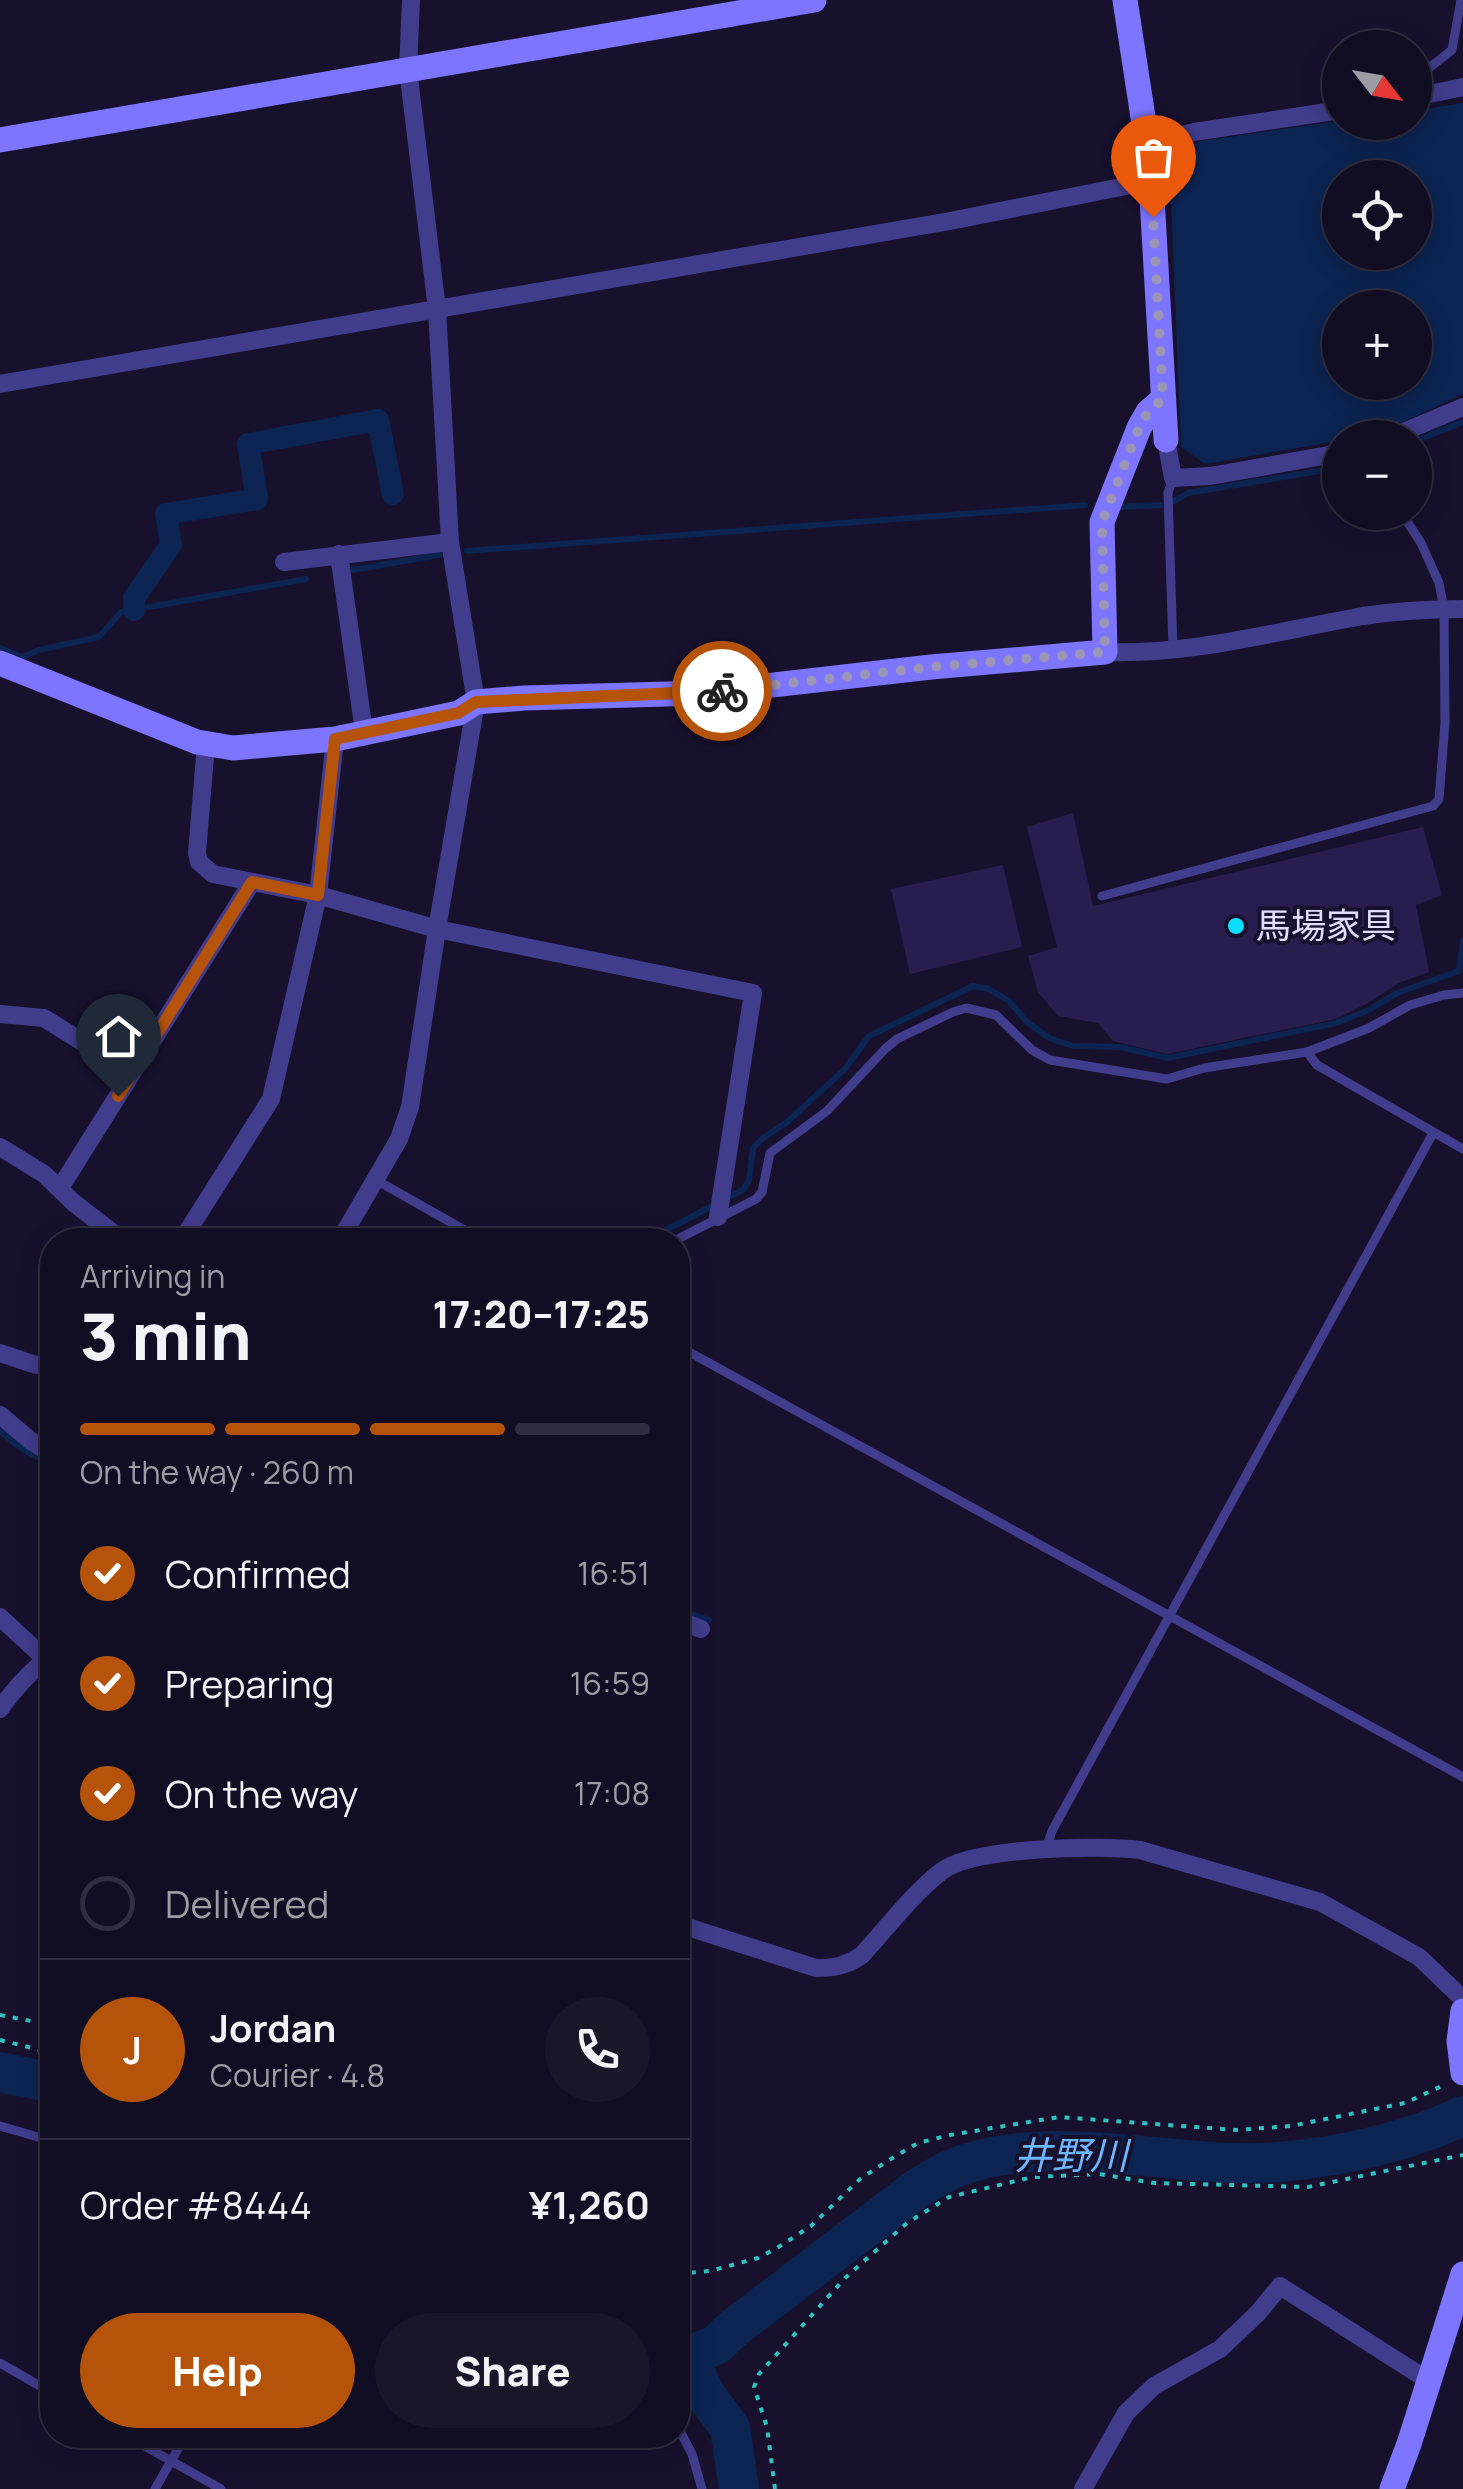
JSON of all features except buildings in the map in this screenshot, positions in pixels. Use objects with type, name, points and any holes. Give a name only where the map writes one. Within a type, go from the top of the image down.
[{"type":"street","points":[[347,1228],[399,1139],[410,1107],[476,702],[450,542],[437,309],[408,70],[411,0]]},
{"type":"street","points":[[0,140],[814,0]]},
{"type":"street","points":[[1124,0],[1151,181],[1163,399],[1172,478],[1210,476],[1322,456]]},
{"type":"street","points":[[1432,93],[1463,87]]},
{"type":"street","points":[[1147,143],[1322,113]]},
{"type":"street","points":[[0,384],[950,220],[1151,181]]},
{"type":"street","points":[[1105,652],[1102,522],[1139,428],[1148,412],[1163,399]]},
{"type":"street","points":[[1432,420],[1463,407]]},
{"type":"street","points":[[284,562],[450,542]]},
{"type":"street","points":[[339,554],[364,732]]},
{"type":"street","points":[[0,664],[206,744],[253,747],[335,739],[458,713],[476,702],[703,693],[931,667],[1105,652],[1173,651],[1366,616],[1453,609]]},
{"type":"street","points":[[190,1228],[272,1099],[318,895],[335,739]]},
{"type":"street","points":[[206,744],[198,853],[199,862],[213,874],[318,895],[437,929],[754,993],[718,1217]]},
{"type":"street","points":[[60,1188],[252,882]]},
{"type":"street","points":[[0,1014],[44,1018],[92,1048]]},
{"type":"street","points":[[0,1147],[44,1174],[107,1228]]},
{"type":"street","points":[[0,1353],[40,1364]]},
{"type":"street","points":[[0,1415],[40,1446]]},
{"type":"street","points":[[0,1616],[40,1650]]},
{"type":"street","points":[[690,1624],[701,1628]]},
{"type":"street","points":[[0,1709],[13,1691],[40,1668]]},
{"type":"street","points":[[690,1928],[816,1968],[832,1968],[862,1955],[952,1864],[1046,1849],[1115,1847],[1140,1850],[1320,1902],[1418,1957],[1463,1999]]},
{"type":"street","points":[[1458,2077],[1463,2011]]},
{"type":"street","points":[[1392,2489],[1463,2274]]},
{"type":"street","points":[[1083,2489],[1126,2413],[1154,2386],[1220,2349],[1280,2286],[1429,2381]]},
{"type":"lane","points":[[1432,66],[1452,50],[1461,0]]},
{"type":"lane","points":[[1172,478],[1168,494],[1173,651]]},
{"type":"lane","points":[[1102,896],[1433,806],[1439,800],[1453,609],[1413,530]]},
{"type":"lane","points":[[690,1232],[756,1199],[762,1192],[770,1154],[827,1110],[885,1048],[966,1008],[996,1015],[1032,1050],[1050,1060],[1168,1079],[1204,1068],[1308,1052],[1369,1028],[1410,1004],[1463,993]]},
{"type":"lane","points":[[1308,1052],[1317,1066],[1463,1149]]},
{"type":"lane","points":[[1046,1849],[1052,1831],[1433,1133]]},
{"type":"lane","points":[[376,1180],[461,1228]]},
{"type":"lane","points":[[690,1353],[1463,1777]]},
{"type":"lane","points":[[0,2126],[40,2138]]},
{"type":"lane","points":[[0,2363],[40,2386]]},
{"type":"lane","points":[[147,2448],[221,2489]]},
{"type":"lane","points":[[155,2489],[179,2448]]},
{"type":"lane","points":[[689,2448],[702,2489]]},
{"type":"path","points":[[0,2016],[40,2023]]},
{"type":"path","points":[[0,2040],[40,2050]]},
{"type":"path","points":[[690,2273],[758,2258],[777,2248],[811,2226],[860,2179],[918,2143],[1060,2117],[1236,2130],[1291,2126],[1405,2102],[1458,2077]]},
{"type":"path","points":[[775,2489],[767,2427],[754,2387],[759,2374],[845,2278],[906,2222],[949,2198],[1033,2177],[1100,2174],[1154,2182],[1308,2187],[1463,2155]]},
{"type":"water","points":[[1463,103],[1463,394],[1407,420],[1322,420],[1322,444],[1205,464],[1181,447],[1170,173],[1178,157],[1201,141],[1322,124],[1322,140],[1432,140],[1432,108]]},
{"type":"waterway","points":[[134,610],[134,598],[171,545],[166,514],[257,499],[248,444],[378,420],[393,494]]},
{"type":"waterway","points":[[1432,434],[1463,422]]},
{"type":"waterway","points":[[1174,501],[1188,493],[1322,471]]},
{"type":"waterway","points":[[467,551],[1085,505]]},
{"type":"waterway","points":[[1120,507],[1160,505]]},
{"type":"waterway","points":[[352,570],[439,555]]},
{"type":"waterway","points":[[0,648],[22,657],[99,637],[121,612],[306,579]]},
{"type":"waterway","points":[[731,1196],[744,1189],[749,1180],[753,1148],[845,1069],[869,1036],[973,986],[989,989],[1009,1001],[1026,1021],[1049,1038],[1073,1046],[1120,1047],[1168,1058],[1336,1023],[1369,1010],[1397,993],[1459,971],[1463,941]]},
{"type":"waterway","points":[[670,1228],[712,1206]]},
{"type":"waterway","points":[[0,1431],[40,1457]]},
{"type":"waterway","points":[[690,1613],[709,1620]]},
{"type":"waterway","name":"井野川","points":[[0,2072],[40,2080]]},
{"type":"waterway","name":"井野川","points":[[690,2355],[716,2345],[918,2188],[952,2169],[985,2159],[1054,2151],[1232,2163],[1290,2161],[1380,2145],[1463,2116]]},
{"type":"waterway","points":[[690,2361],[704,2393],[730,2428],[739,2489]]},
{"type":"way so far","points":[[722,691],[1105,652],[1104,512],[1139,428],[1148,412],[1163,399],[1153,217]]},
{"type":"place","name":"馬場家具","points":[[1236,926]]},
{"type":"route","points":[[118,1096],[252,882],[318,895],[335,739],[458,713],[476,702],[722,691]]}]
